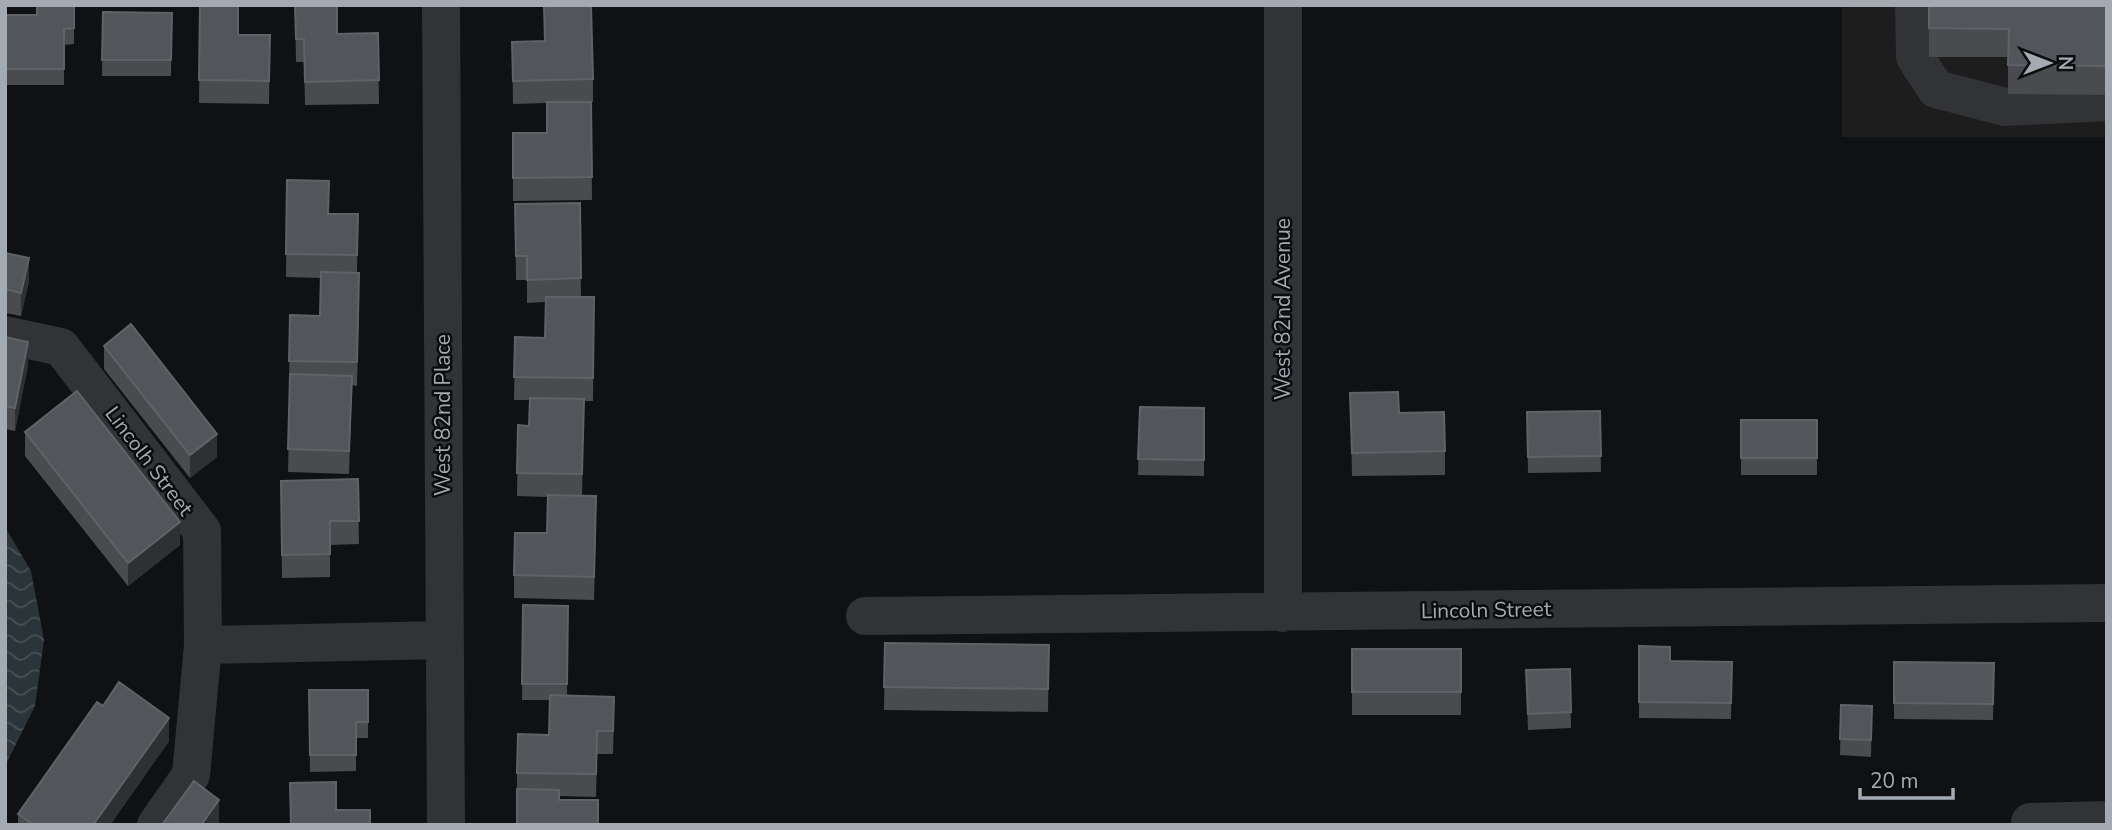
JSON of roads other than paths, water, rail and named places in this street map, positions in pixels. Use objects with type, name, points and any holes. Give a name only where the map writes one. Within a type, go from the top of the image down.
[{"type":"street","name":"West 82nd Place","points":[[441,5],[446,825]]},
{"type":"street","name":"West 82nd Avenue","points":[[1283,5],[1283,613]]},
{"type":"street","points":[[1914,5],[1915,57],[1936,89],[2005,107],[2107,102]]},
{"type":"street","name":"Lincolh Street","points":[[5,334],[61,347],[202,531],[203,645],[191,775],[156,825]]},
{"type":"street","name":"Lincoln Street","points":[[865,616],[2107,603]]},
{"type":"street","points":[[203,645],[444,640]]},
{"type":"street","points":[[2030,822],[2107,820]]},
{"type":"water","points":[[5,527],[31,571],[44,640],[35,706],[5,766]]}]
